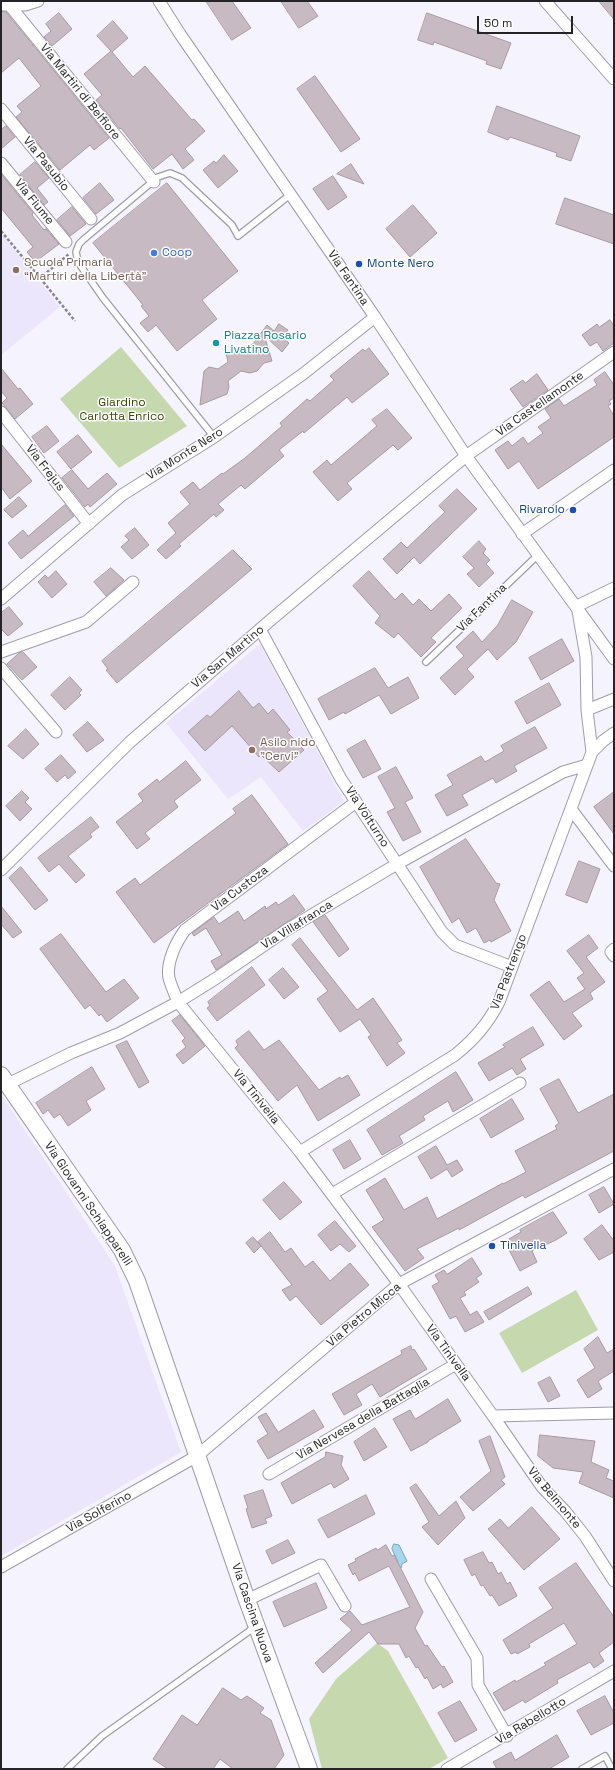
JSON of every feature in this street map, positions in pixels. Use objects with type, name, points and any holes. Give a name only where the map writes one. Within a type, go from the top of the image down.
[{"type":"street","points":[[5,4],[25,5],[38,1]]},
{"type":"street","name":"Via Fantina","points":[[159,1],[180,34],[375,317],[466,456],[522,534],[577,606],[614,659]]},
{"type":"street","points":[[546,1],[614,79]]},
{"type":"street","name":"Via Martiri di Belfiore","points":[[5,4],[154,182]]},
{"type":"street","name":"Via Pasubio","points":[[1,109],[91,219]]},
{"type":"street","name":"Via Fiume","points":[[1,163],[66,242]]},
{"type":"street","name":"Via Monte Nero","points":[[1,599],[130,489],[214,437],[303,374],[375,317]]},
{"type":"street","name":"Via Castellamonte","points":[[466,456],[614,352]]},
{"type":"street","name":"Via Frejus","points":[[1,412],[89,524]]},
{"type":"street","name":"Via San Martino","points":[[1,870],[130,742],[260,629],[466,456]]},
{"type":"street","points":[[522,534],[614,470]]},
{"type":"street","points":[[1,652],[86,622],[133,582]]},
{"type":"street","points":[[577,606],[614,588]]},
{"type":"street","name":"Via Pastrengo","points":[[577,606],[586,657],[586,710],[592,752]]},
{"type":"street","name":"Via Volturno","points":[[260,629],[341,779],[442,932],[455,945],[512,967]]},
{"type":"street","points":[[1,668],[56,732]]},
{"type":"street","points":[[586,710],[614,699]]},
{"type":"street","name":"Via Pastrengo","points":[[300,1152],[465,1047],[484,1027],[492,1014],[512,967],[592,752],[614,733]]},
{"type":"street","name":"Via Villafranca","points":[[5,1080],[120,1033],[178,1002],[215,979],[285,931],[397,864],[563,772],[587,765]]},
{"type":"street","name":"Via Custoza","points":[[178,1002],[168,969],[181,936],[185,930],[356,802]]},
{"type":"street","points":[[571,809],[614,866]]},
{"type":"street","points":[[614,949],[611,952],[614,956]]},
{"type":"street","name":"Via Tinivella","points":[[178,1002],[300,1152],[332,1194],[399,1284],[493,1416]]},
{"type":"street","name":"Via Giovanni Schiapparelli","points":[[5,1080],[122,1250],[142,1293],[197,1456]]},
{"type":"street","points":[[332,1194],[520,1083]]},
{"type":"street","name":"Via Pietro Micca","points":[[197,1456],[399,1284],[614,1169]]},
{"type":"street","name":"Via Nervesa della Battaglia","points":[[269,1474],[456,1364]]},
{"type":"street","points":[[493,1416],[614,1413]]},
{"type":"street","name":"Via Belmonte","points":[[493,1416],[542,1487],[565,1511],[585,1536],[614,1581]]},
{"type":"street","name":"Via Solferino","points":[[1,1567],[197,1456]]},
{"type":"street","name":"Via Cascina Nuova","points":[[197,1456],[256,1626],[309,1769]]},
{"type":"street","points":[[247,1600],[321,1565],[345,1606]]},
{"type":"street","points":[[431,1579],[477,1658],[478,1685],[506,1736]]},
{"type":"street","name":"Via Rabellotto","points":[[448,1769],[614,1671]]},
{"type":"lane","points":[[214,437],[103,298],[78,262],[76,252],[77,248],[83,240],[154,182],[158,177],[170,174],[182,178],[232,225],[238,236],[291,194]]},
{"type":"lane","name":"Via Fantina","points":[[426,662],[538,555]]},
{"type":"lane","points":[[67,1769],[102,1736],[256,1626]]},
{"type":"lane","points":[[582,1769],[605,1756],[612,1769]]},
{"type":"path","points":[[1,230],[74,321]]},
{"type":"path","points":[[40,278],[77,248]]},
{"type":"shaded area","name":"Scuola Primaria “Martiri della Libertà”","points":[[1,233],[60,307],[1,355]]},
{"type":"shaded area","name":"Asilo nido \"Cervi\"","points":[[260,644],[344,801],[303,831],[261,777],[228,799],[166,723]]},
{"type":"shaded area","points":[[1,1094],[115,1266],[181,1452],[1,1556]]},
{"type":"green space","name":"Giardino Carlotta Enrico","points":[[121,347],[187,426],[119,468],[60,399]]},
{"type":"green space","points":[[576,1290],[598,1330],[522,1373],[499,1333]]},
{"type":"green space","points":[[377,1643],[388,1651],[448,1758],[429,1769],[322,1769],[309,1719],[336,1679]]},
{"type":"water","points":[[394,1544],[399,1545],[407,1561],[402,1564],[401,1568],[398,1568],[398,1562],[392,1549]]},
{"type":"building","points":[[206,1],[232,1],[251,28],[232,40]]},
{"type":"building","points":[[281,1],[307,1],[318,16],[299,28]]},
{"type":"building","points":[[599,1],[614,1],[614,19]]},
{"type":"building","points":[[1,11],[6,12],[109,138],[94,150],[90,145],[60,170],[16,117],[22,112],[17,106],[41,86],[19,58],[1,73]]},
{"type":"building","points":[[59,13],[72,29],[52,46],[44,37],[51,31],[46,24]]},
{"type":"building","points":[[427,13],[511,43],[501,69],[486,64],[487,61],[434,42],[433,45],[418,40]]},
{"type":"building","points":[[113,21],[128,38],[112,52],[133,77],[145,66],[192,120],[194,119],[205,131],[185,149],[194,160],[183,169],[172,154],[153,169],[121,128],[120,129],[96,100],[102,95],[84,74],[111,51],[97,36]]},
{"type":"building","points":[[315,76],[360,139],[341,152],[297,89]]},
{"type":"building","points":[[497,106],[580,136],[571,161],[556,156],[557,153],[510,137],[508,140],[488,132]]},
{"type":"building","points":[[6,126],[15,137],[1,149],[1,130]]},
{"type":"building","points":[[224,155],[238,171],[218,188],[203,170],[214,161],[216,163]]},
{"type":"building","points":[[35,162],[49,178],[37,188],[48,202],[44,205],[20,175]]},
{"type":"building","points":[[351,164],[364,184],[337,174]]},
{"type":"building","points":[[1,174],[33,213],[32,215],[44,230],[46,229],[59,244],[35,262],[27,252],[33,247],[1,208]]},
{"type":"building","points":[[333,176],[347,197],[328,210],[313,189]]},
{"type":"building","points":[[100,183],[114,200],[96,214],[83,198]]},
{"type":"building","points":[[167,183],[238,271],[202,300],[217,319],[177,351],[156,325],[148,332],[140,323],[149,316],[141,306],[143,305],[93,243]]},
{"type":"building","points":[[565,198],[614,215],[614,244],[556,224]]},
{"type":"building","points":[[413,205],[437,233],[410,257],[386,229]]},
{"type":"building","points":[[72,207],[86,224],[70,236],[57,220]]},
{"type":"building","points":[[610,320],[614,326],[614,343],[603,351],[597,342],[590,346],[582,335],[597,324],[599,327]]},
{"type":"building","points":[[279,324],[288,330],[282,337],[289,343],[282,352],[264,335],[272,361],[264,363],[257,371],[250,373],[241,371],[228,381],[229,387],[227,394],[200,405],[204,371],[209,367],[218,369],[228,362],[226,353],[253,344],[267,325],[274,331]]},
{"type":"building","points":[[369,348],[389,374],[352,403],[347,397],[304,433],[303,431],[279,450],[284,456],[245,489],[241,485],[218,504],[224,510],[216,517],[214,514],[179,544],[181,546],[166,559],[157,550],[176,533],[168,523],[190,504],[180,492],[193,482],[200,490],[245,458],[282,426],[280,423],[307,399],[310,401],[334,380],[330,376],[363,349],[365,351]]},
{"type":"building","points":[[1,368],[18,389],[20,388],[33,404],[15,419],[2,403],[7,398],[1,391]]},
{"type":"building","points":[[605,372],[614,385],[614,398],[609,401],[611,404],[608,406],[614,416],[614,437],[538,489],[519,461],[508,469],[495,450],[508,441],[512,446],[523,437],[528,444],[543,433],[538,427],[551,418],[545,409],[559,399],[564,406],[597,385],[594,380]]},
{"type":"building","points":[[537,374],[548,390],[523,407],[510,389],[523,380],[525,383]]},
{"type":"building","points":[[387,409],[412,438],[398,450],[393,445],[347,483],[352,489],[338,501],[313,472],[327,460],[331,465],[377,426],[372,420]]},
{"type":"building","points":[[47,426],[59,441],[44,453],[32,437]]},
{"type":"building","points":[[78,435],[92,452],[71,469],[57,452]]},
{"type":"building","points":[[1,444],[32,481],[10,499],[1,487]]},
{"type":"building","points":[[72,470],[88,489],[107,473],[117,484],[90,507],[88,504],[85,507],[62,478]]},
{"type":"building","points":[[457,489],[477,509],[420,564],[414,557],[397,574],[383,559],[401,542],[407,548],[445,512],[439,506]]},
{"type":"building","points":[[19,497],[27,506],[12,518],[4,510]]},
{"type":"building","points":[[65,505],[74,516],[21,559],[8,543],[23,530],[28,536]]},
{"type":"building","points":[[135,528],[149,545],[132,559],[121,547],[129,540],[125,536]]},
{"type":"building","points":[[479,541],[486,549],[483,553],[490,560],[486,564],[494,573],[479,587],[467,574],[474,568],[463,557]]},
{"type":"building","points":[[233,550],[252,569],[117,683],[106,670],[108,669],[102,661]]},
{"type":"building","points":[[111,568],[124,580],[106,596],[94,582]]},
{"type":"building","points":[[56,571],[67,584],[52,598],[38,582],[45,575],[48,578]]},
{"type":"building","points":[[369,571],[395,600],[402,593],[413,605],[419,599],[431,611],[449,594],[462,608],[431,638],[436,642],[421,657],[398,633],[394,638],[375,623],[380,616],[353,586]]},
{"type":"building","points":[[512,600],[533,612],[516,642],[497,660],[488,649],[467,669],[474,677],[455,695],[440,678],[464,656],[456,647],[473,631],[482,642],[497,626]]},
{"type":"building","points":[[9,607],[23,624],[8,636],[1,629],[1,613]]},
{"type":"building","points":[[562,639],[574,661],[541,680],[529,658]]},
{"type":"building","points":[[23,652],[37,667],[22,680],[7,664],[19,653]]},
{"type":"building","points":[[375,668],[388,688],[408,677],[419,698],[391,714],[379,695],[345,714],[344,712],[329,720],[318,699]]},
{"type":"building","points":[[70,677],[82,690],[79,693],[81,695],[65,710],[51,695]]},
{"type":"building","points":[[549,683],[561,705],[527,724],[515,702]]},
{"type":"building","points":[[239,691],[253,708],[259,703],[268,714],[273,709],[290,730],[287,732],[304,750],[279,772],[261,755],[259,757],[232,726],[205,751],[188,732],[207,715],[210,717]]},
{"type":"building","points":[[88,722],[104,740],[87,752],[73,735]]},
{"type":"building","points":[[535,727],[547,748],[514,766],[517,771],[496,783],[493,778],[462,795],[468,805],[447,816],[435,795],[453,785],[447,775],[481,756],[485,762],[504,751],[501,746]]},
{"type":"building","points":[[26,729],[39,744],[23,759],[8,746]]},
{"type":"building","points":[[365,740],[381,769],[363,778],[347,750]]},
{"type":"building","points":[[61,755],[76,772],[68,779],[65,775],[57,782],[45,769]]},
{"type":"building","points":[[186,761],[201,780],[174,801],[178,807],[145,833],[150,839],[137,849],[116,822],[143,801],[138,794],[157,779],[159,782]]},
{"type":"building","points":[[396,767],[413,798],[405,802],[421,832],[403,841],[387,812],[395,808],[378,777]]},
{"type":"building","points":[[22,791],[29,798],[25,802],[32,809],[20,821],[6,806]]},
{"type":"building","points":[[614,792],[614,834],[594,807]]},
{"type":"building","points":[[252,795],[288,844],[154,943],[116,892],[135,878],[140,885],[236,813],[233,809]]},
{"type":"building","points":[[91,817],[99,827],[90,834],[92,837],[68,856],[85,875],[76,883],[59,864],[49,872],[38,858]]},
{"type":"building","points":[[466,839],[496,883],[500,884],[494,900],[511,931],[491,942],[490,940],[484,943],[476,928],[467,933],[459,918],[452,923],[420,867]]},
{"type":"building","points":[[579,861],[600,869],[587,903],[566,895]]},
{"type":"building","points":[[21,867],[48,900],[35,910],[9,878]]},
{"type":"building","points":[[294,895],[305,910],[216,970],[211,961],[222,955],[206,928],[194,936],[192,933],[214,917],[219,924],[238,911],[244,921],[265,906],[266,909],[276,902],[278,905]]},
{"type":"building","points":[[1,906],[22,932],[13,938],[1,924]]},
{"type":"building","points":[[325,915],[349,949],[339,957],[313,922]]},
{"type":"building","points":[[61,934],[106,992],[124,979],[139,998],[107,1022],[101,1014],[99,1016],[90,1005],[85,1009],[40,949]]},
{"type":"building","points":[[589,935],[598,948],[586,957],[605,982],[590,993],[593,999],[572,1013],[582,1026],[564,1040],[530,995],[549,981],[564,1002],[585,989],[577,978],[584,973],[567,951]]},
{"type":"building","points":[[300,938],[357,1010],[373,998],[402,1040],[397,1043],[405,1053],[387,1066],[368,1037],[371,1035],[360,1019],[340,1032],[317,999],[328,991],[292,945]]},
{"type":"building","points":[[252,967],[265,985],[217,1021],[207,1008],[210,1006],[208,1002]]},
{"type":"building","points":[[283,968],[299,987],[284,999],[269,980]]},
{"type":"building","points":[[180,1015],[205,1046],[183,1064],[176,1055],[186,1047],[182,1041],[185,1038],[172,1021]]},
{"type":"building","points":[[533,1027],[544,1045],[520,1059],[526,1069],[517,1075],[512,1068],[489,1081],[478,1063],[505,1047],[503,1045]]},
{"type":"building","points":[[249,1031],[264,1050],[279,1040],[319,1090],[340,1077],[341,1079],[348,1075],[360,1095],[318,1121],[297,1085],[278,1101],[235,1048],[238,1045],[236,1041]]},
{"type":"building","points":[[127,1041],[149,1082],[139,1088],[116,1046]]},
{"type":"building","points":[[92,1067],[105,1089],[86,1101],[91,1110],[68,1126],[60,1114],[54,1118],[48,1110],[43,1114],[36,1103]]},
{"type":"building","points":[[456,1072],[473,1100],[453,1112],[448,1101],[423,1116],[425,1120],[399,1136],[403,1143],[382,1155],[367,1130]]},
{"type":"building","points":[[559,1079],[578,1113],[614,1094],[614,1151],[525,1198],[523,1195],[459,1230],[459,1228],[417,1249],[424,1258],[405,1271],[372,1227],[384,1220],[366,1190],[385,1178],[404,1210],[427,1197],[437,1219],[526,1172],[515,1151],[557,1129],[555,1126],[559,1123],[540,1089]]},
{"type":"building","points":[[512,1099],[524,1119],[491,1138],[480,1119]]},
{"type":"building","points":[[350,1140],[361,1159],[344,1169],[333,1150]]},
{"type":"building","points":[[436,1146],[447,1165],[457,1160],[463,1170],[452,1177],[447,1169],[431,1179],[418,1157]]},
{"type":"building","points":[[284,1182],[302,1202],[280,1220],[263,1200]]},
{"type":"building","points":[[604,1187],[614,1204],[599,1213],[589,1195]]},
{"type":"building","points":[[553,1212],[567,1233],[532,1251],[537,1262],[520,1271],[508,1248],[512,1246],[509,1239],[521,1232],[520,1230]]},
{"type":"building","points":[[335,1221],[356,1246],[349,1252],[340,1244],[331,1251],[318,1235]]},
{"type":"building","points":[[602,1225],[614,1241],[614,1252],[599,1260],[584,1239]]},
{"type":"building","points":[[270,1232],[285,1252],[291,1248],[305,1267],[313,1261],[330,1281],[350,1263],[369,1285],[321,1325],[296,1296],[290,1301],[282,1290],[292,1285],[258,1242]]},
{"type":"building","points":[[253,1237],[261,1246],[254,1253],[246,1243]]},
{"type":"building","points":[[472,1258],[482,1274],[476,1278],[479,1282],[464,1292],[466,1295],[460,1298],[470,1315],[477,1311],[484,1322],[465,1332],[456,1316],[450,1319],[432,1286],[439,1282],[435,1275],[444,1270],[447,1274]]},
{"type":"building","points":[[528,1287],[532,1294],[489,1320],[484,1312]]},
{"type":"building","points":[[598,1337],[607,1353],[614,1349],[614,1371],[598,1381],[602,1389],[588,1398],[577,1380],[595,1368],[584,1349]]},
{"type":"building","points":[[411,1346],[412,1350],[414,1349],[427,1369],[380,1397],[372,1384],[356,1394],[362,1405],[344,1415],[332,1394],[402,1354],[401,1351]]},
{"type":"building","points":[[550,1377],[560,1396],[548,1402],[538,1383]]},
{"type":"building","points":[[448,1399],[461,1421],[411,1451],[393,1419],[410,1410],[415,1419]]},
{"type":"building","points":[[314,1410],[324,1427],[268,1459],[257,1441],[268,1434],[258,1417],[266,1413],[278,1432]]},
{"type":"building","points":[[375,1428],[387,1447],[364,1461],[354,1442]]},
{"type":"building","points":[[540,1435],[595,1441],[591,1462],[609,1470],[606,1478],[614,1481],[614,1498],[579,1483],[583,1472],[553,1468],[538,1456]]},
{"type":"building","points":[[490,1436],[505,1477],[501,1480],[505,1484],[473,1511],[460,1497],[491,1471],[479,1441]]},
{"type":"building","points":[[326,1452],[343,1456],[341,1465],[349,1479],[334,1488],[331,1483],[292,1504],[281,1483],[325,1457]]},
{"type":"building","points":[[416,1484],[439,1516],[456,1501],[465,1518],[438,1545],[422,1527],[429,1522],[410,1488]]},
{"type":"building","points":[[263,1490],[272,1516],[265,1519],[267,1523],[252,1528],[246,1509],[248,1508],[244,1496]]},
{"type":"building","points":[[366,1495],[375,1514],[328,1538],[318,1520]]},
{"type":"building","points":[[532,1507],[560,1539],[524,1570],[488,1529],[500,1519],[508,1528]]},
{"type":"building","points":[[288,1540],[295,1553],[272,1564],[266,1551]]},
{"type":"building","points":[[386,1545],[392,1556],[394,1555],[423,1612],[415,1628],[425,1646],[427,1645],[442,1667],[444,1666],[453,1682],[443,1688],[441,1684],[433,1689],[427,1677],[425,1679],[409,1656],[406,1658],[399,1644],[378,1644],[369,1632],[323,1673],[315,1663],[352,1630],[340,1619],[350,1611],[362,1625],[410,1607],[389,1566],[359,1581],[355,1573],[353,1575],[348,1565],[356,1561],[355,1559],[376,1548],[377,1550]]},
{"type":"building","points":[[483,1552],[489,1563],[492,1562],[498,1574],[501,1572],[507,1584],[510,1582],[517,1596],[499,1606],[483,1585],[481,1586],[475,1574],[472,1576],[464,1560]]},
{"type":"building","points":[[576,1563],[614,1617],[614,1642],[599,1653],[604,1661],[594,1668],[590,1662],[557,1680],[558,1683],[525,1703],[523,1700],[504,1711],[493,1693],[515,1680],[516,1682],[546,1665],[544,1663],[577,1644],[564,1623],[529,1644],[530,1647],[517,1654],[516,1652],[511,1654],[503,1640],[553,1608],[539,1588]]},
{"type":"building","points":[[316,1583],[327,1608],[284,1627],[273,1602]]},
{"type":"building","points":[[223,1688],[241,1700],[247,1696],[264,1708],[260,1713],[271,1720],[284,1755],[274,1769],[233,1769],[220,1759],[213,1769],[168,1769],[153,1759],[182,1715],[197,1725]]},
{"type":"building","points":[[605,1696],[614,1713],[614,1723],[591,1735],[577,1711]]},
{"type":"building","points":[[460,1701],[477,1730],[455,1742],[438,1713]]},
{"type":"building","points":[[557,1735],[569,1757],[549,1769],[497,1769],[493,1762],[511,1752],[515,1760]]},
{"type":"place","name":"Coop","points":[[154,253]]},
{"type":"place","name":"Monte Nero","points":[[359,264]]},
{"type":"place","name":"Scuola Primaria “Martiri della Libertà”","points":[[16,270]]},
{"type":"place","name":"Piazza Rosario Livatino","points":[[216,343]]},
{"type":"place","name":"Rivarolo","points":[[573,510]]},
{"type":"place","name":"Asilo nido \"Cervi\"","points":[[252,750]]},
{"type":"place","name":"Tinivella","points":[[492,1246]]}]
